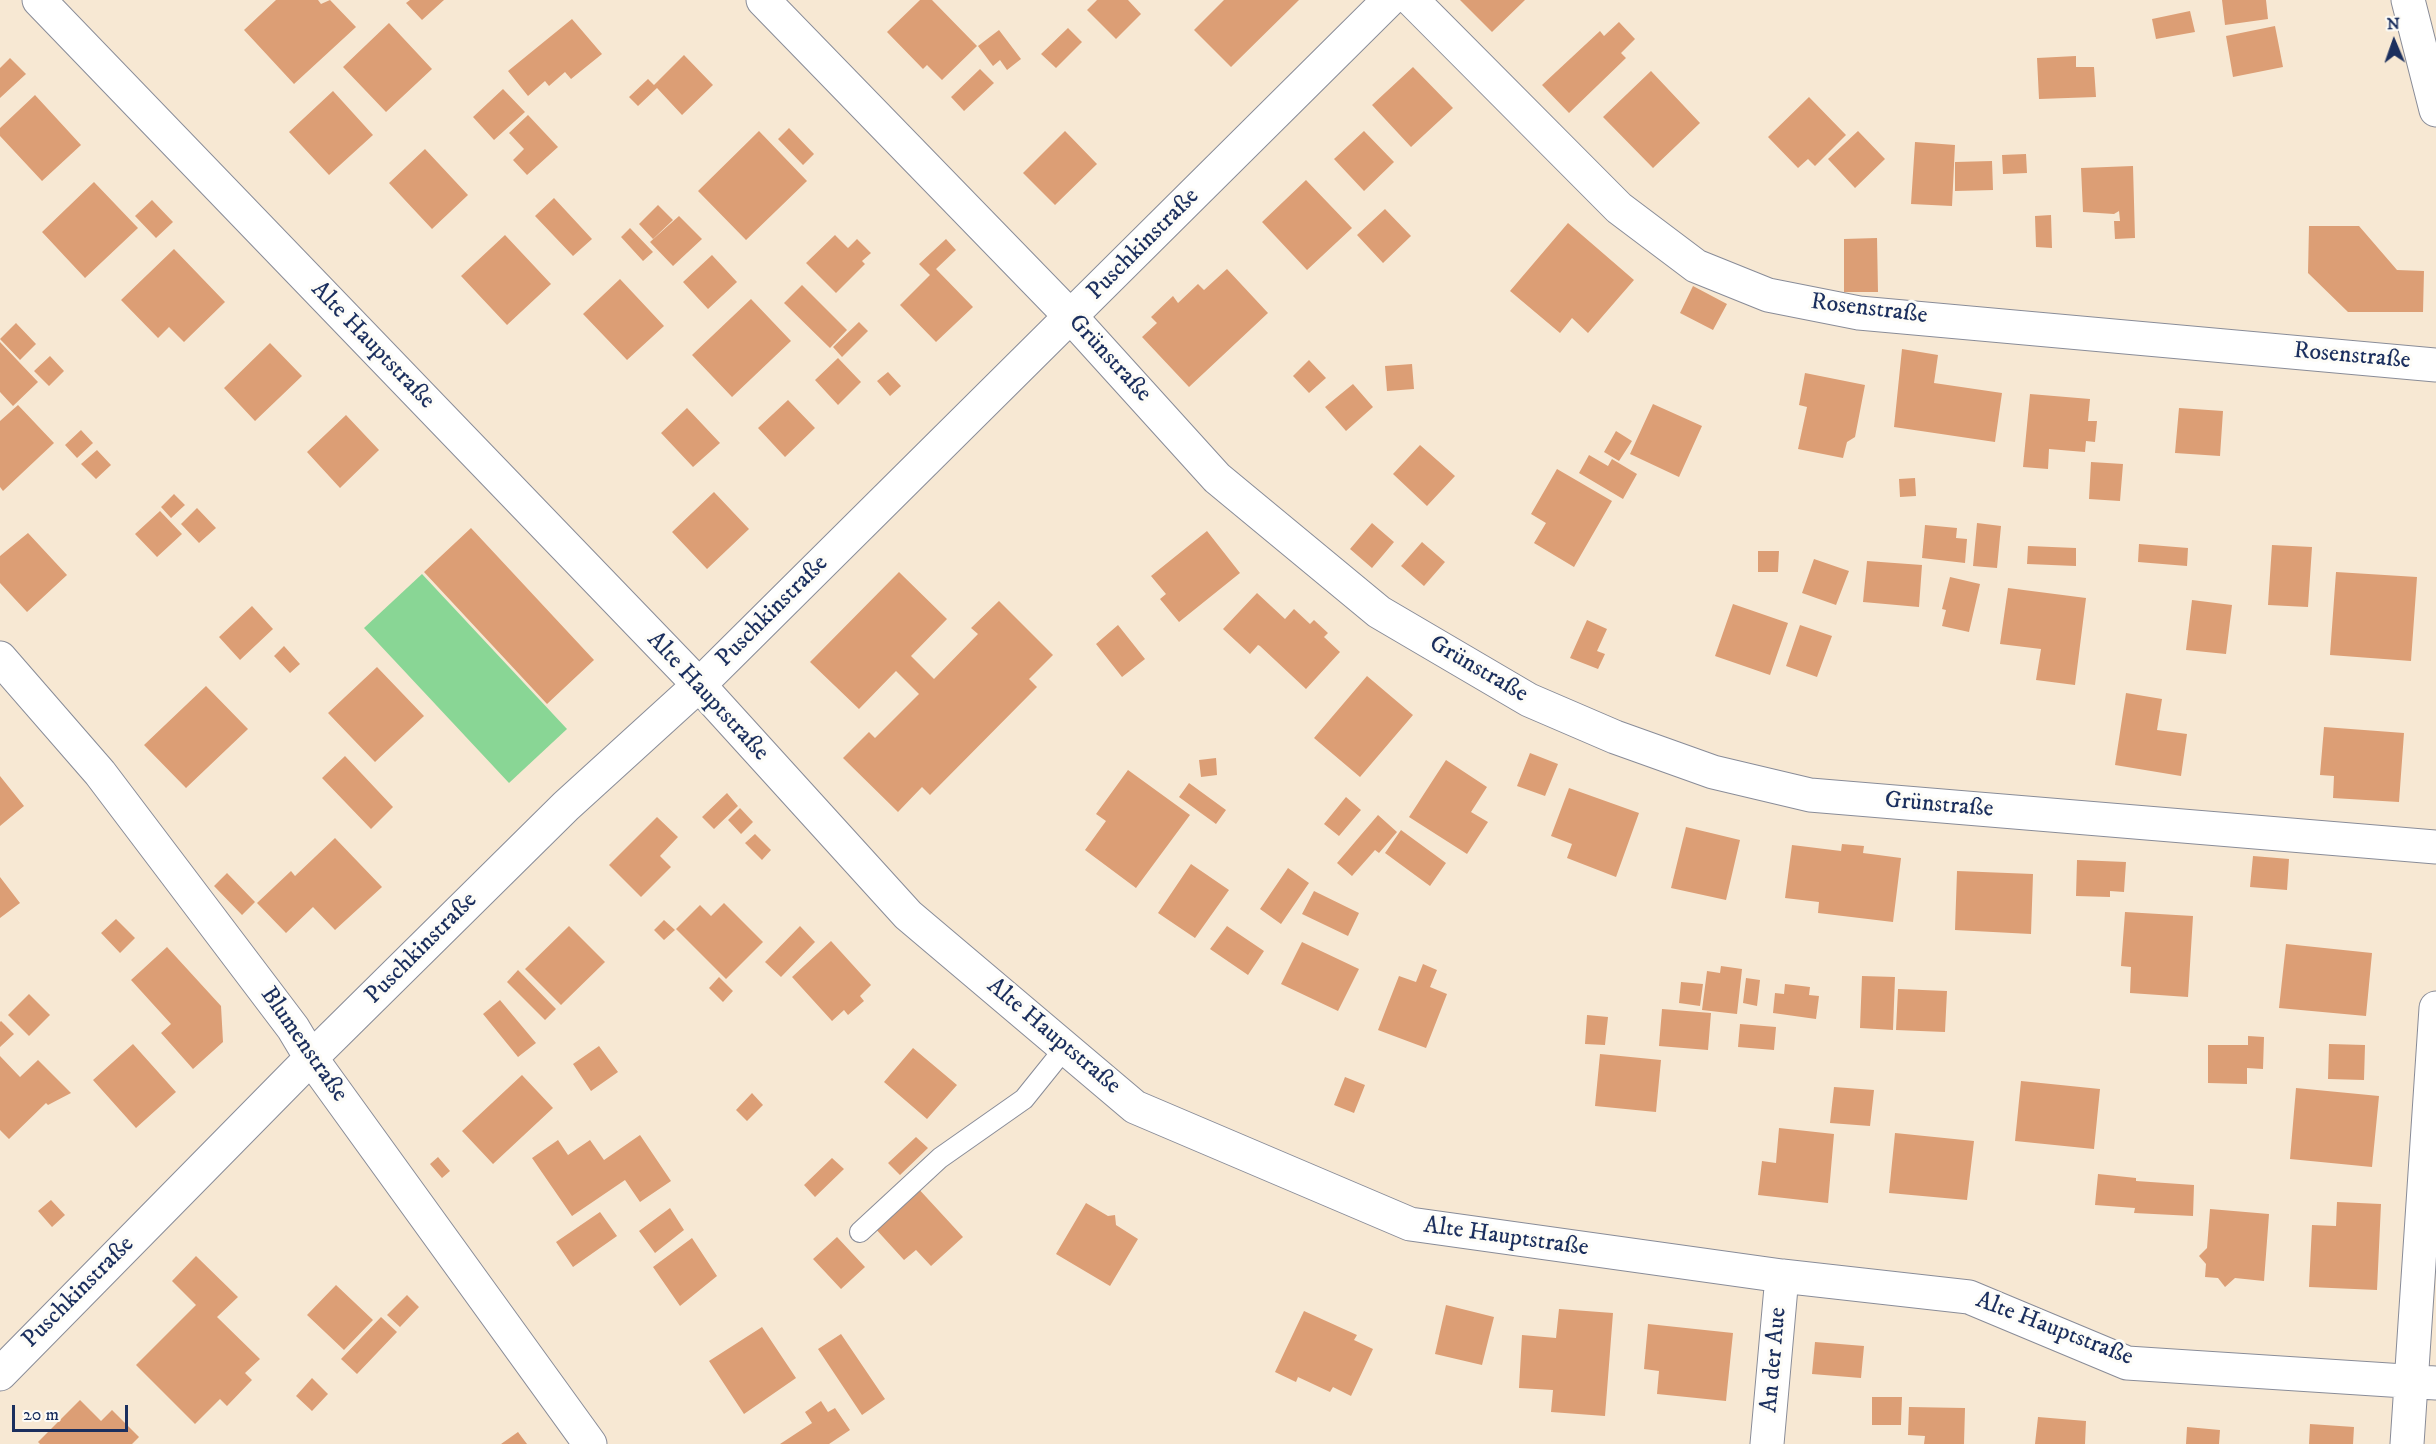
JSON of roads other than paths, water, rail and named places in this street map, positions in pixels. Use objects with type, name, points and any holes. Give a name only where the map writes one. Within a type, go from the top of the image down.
[{"type":"street","name":"Alte Hauptstraße","points":[[39,0],[699,685],[908,915],[1135,1107],[1410,1224],[1782,1276],[1969,1297],[2127,1363],[2424,1383]]},
{"type":"street","name":"Grünstraße","points":[[763,0],[1072,318],[1217,478],[1379,612],[1529,700],[1615,737],[1713,772],[1810,795],[2436,847]]},
{"type":"street","name":"Puschkinstraße","points":[[0,1374],[311,1058],[566,807],[699,685],[1072,318],[1389,0]]},
{"type":"street","name":"Rosenstraße","points":[[1412,0],[1619,208],[1696,266],[1768,296],[1859,314],[1959,320],[2436,365]]},
{"type":"street","points":[[2408,0],[2436,110]]},
{"type":"street","name":"Blumenstraße","points":[[0,658],[100,773],[293,1028],[311,1058],[590,1444]]},
{"type":"street","points":[[2407,1444],[2424,1383],[2436,1008]]},
{"type":"street","name":"An der Aue","points":[[1767,1444],[1782,1276]]},
{"type":"lane","points":[[860,1232],[940,1158],[1024,1099],[1065,1048]]}]
